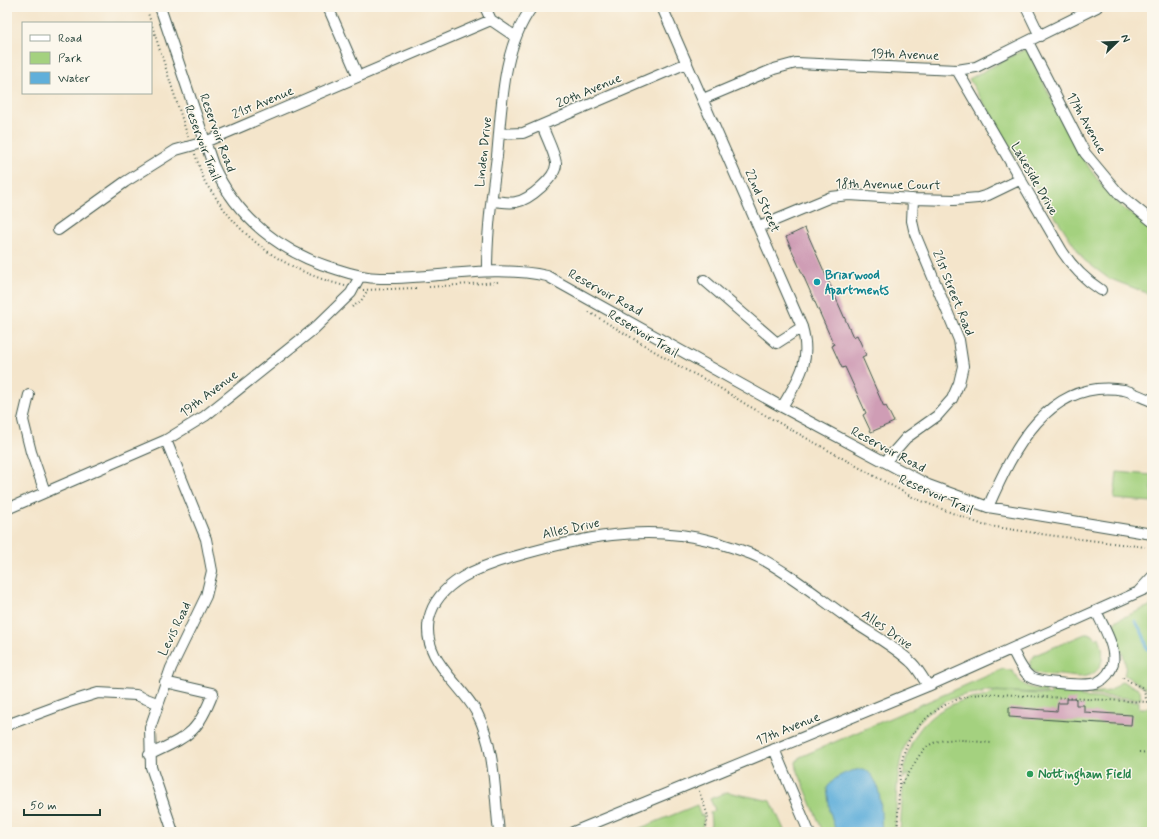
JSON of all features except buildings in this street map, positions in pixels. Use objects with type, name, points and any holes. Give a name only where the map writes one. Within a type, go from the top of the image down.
[{"type":"street","name":"Reservoir Road","points":[[160,7],[205,142],[220,181],[241,212],[257,227],[273,240],[315,263],[360,276],[381,278],[487,270],[531,272],[547,276],[782,407],[928,485],[988,507],[1151,535]]},
{"type":"street","points":[[328,7],[358,76]]},
{"type":"street","points":[[485,7],[491,20],[516,37],[532,7]]},
{"type":"street","name":"22nd Street","points":[[662,7],[802,327],[806,341],[806,360],[799,378],[782,407]]},
{"type":"street","points":[[1026,7],[1040,36]]},
{"type":"street","name":"19th Avenue","points":[[703,99],[774,69],[796,63],[957,70],[976,67],[1097,7]]},
{"type":"street","name":"21st Avenue","points":[[58,230],[125,182],[176,150],[205,142],[491,20]]},
{"type":"street","name":"Linden Drive","points":[[487,270],[492,200],[507,68],[516,37]]},
{"type":"street","name":"17th Avenue","points":[[1028,42],[1085,153],[1120,195],[1152,221]]},
{"type":"street","name":"20th Avenue","points":[[499,134],[523,133],[687,63]]},
{"type":"street","name":"Lakeside Drive","points":[[957,70],[1019,180],[1072,267],[1084,279],[1100,290]]},
{"type":"street","points":[[492,200],[514,203],[523,200],[544,184],[554,172],[556,163],[542,125]]},
{"type":"street","name":"18th Avenue Court","points":[[759,227],[831,197],[849,195],[954,200],[978,198],[1019,180]]},
{"type":"street","name":"21st Street Road","points":[[885,462],[906,438],[937,416],[952,399],[959,383],[963,366],[959,340],[915,234],[912,221],[913,199]]},
{"type":"street","name":"19th Avenue","points":[[7,509],[166,440],[205,416],[315,328],[351,293],[360,276]]},
{"type":"street","points":[[704,280],[777,343],[802,327]]},
{"type":"street","points":[[988,507],[1009,464],[1030,429],[1051,407],[1067,398],[1086,391],[1106,389],[1124,390],[1152,401]]},
{"type":"street","points":[[29,395],[23,420],[31,452],[45,492]]},
{"type":"street","name":"Levis Road","points":[[166,440],[206,539],[212,571],[206,596],[165,682],[150,728],[149,755],[154,779],[173,832]]},
{"type":"street","name":"Alles Drive","points":[[499,832],[496,788],[491,753],[484,728],[476,712],[438,663],[431,648],[428,631],[430,617],[437,600],[449,587],[472,572],[497,561],[550,546],[597,536],[639,532],[670,533],[691,536],[738,548],[751,554],[800,584],[885,642],[913,664],[928,686]]},
{"type":"street","points":[[1136,594],[1152,577]]},
{"type":"street","name":"17th Avenue","points":[[573,832],[696,783],[774,749],[928,686],[1152,586]]},
{"type":"street","points":[[1136,594],[1152,592]]},
{"type":"street","points":[[1012,649],[1024,672],[1030,678],[1039,681],[1089,684],[1098,682],[1110,672],[1114,654],[1096,611]]},
{"type":"street","points":[[149,755],[185,737],[195,730],[206,713],[213,693],[165,682]]},
{"type":"street","points":[[7,725],[98,693],[136,695],[157,703]]},
{"type":"street","points":[[774,749],[809,832]]},
{"type":"path","name":"Reservoir Trail","points":[[146,7],[151,22]]},
{"type":"path","name":"Reservoir Trail","points":[[152,25],[191,145],[205,181],[228,215],[252,241],[285,264],[318,279],[367,292],[420,288]]},
{"type":"path","points":[[428,287],[504,282]]},
{"type":"path","points":[[350,308],[361,301],[367,292]]},
{"type":"path","name":"Reservoir Trail","points":[[582,308],[684,369],[712,383],[747,405],[914,498],[983,524],[1048,535],[1145,547]]},
{"type":"path","points":[[1123,678],[1144,688],[1147,702]]},
{"type":"path","points":[[897,832],[906,748],[917,727],[938,709],[965,697],[991,695],[1152,702]]},
{"type":"path","points":[[901,784],[922,750],[936,742],[944,740],[992,743]]},
{"type":"path","points":[[1139,752],[1152,753]]},
{"type":"path","points":[[696,783],[707,809],[708,821],[705,832]]},
{"type":"green space","points":[[1027,48],[1067,130],[1090,169],[1123,208],[1152,227],[1152,295],[1108,278],[1084,260],[1016,157],[969,79]]},
{"type":"green space","points":[[1117,472],[1152,475],[1152,502],[1114,499]]},
{"type":"green space","points":[[1152,605],[1152,700],[1146,688],[1124,675],[1124,657],[1112,627],[1117,620]]},
{"type":"green space","points":[[1085,634],[1092,634],[1096,639],[1099,637],[1101,643],[1103,655],[1102,660],[1097,670],[1093,674],[1074,677],[1039,674],[1029,667],[1031,666],[1031,660],[1035,655]]},
{"type":"green space","points":[[1003,669],[1013,671],[1019,680],[1026,686],[1046,690],[1046,693],[983,691],[983,693],[958,697],[936,707],[922,719],[911,732],[904,747],[900,763],[896,797],[895,832],[823,832],[797,769],[796,762],[800,757]]},
{"type":"green space","points":[[1122,681],[1140,690],[1141,699],[1090,695],[1090,693],[1110,691]]},
{"type":"green space","name":"Nottingham Field","points":[[997,691],[1051,695],[1051,691],[1080,693],[1081,697],[1139,701],[1139,708],[1152,708],[1152,832],[900,832],[903,787],[907,781],[908,773],[903,779],[905,764],[914,739],[920,729],[938,712],[950,705],[966,699],[984,697]]},
{"type":"green space","points":[[727,792],[771,801],[785,832],[708,832],[711,824],[710,813],[715,810],[710,799]]},
{"type":"green space","points":[[697,805],[701,816],[704,815],[702,832],[631,832]]},
{"type":"water","points":[[864,769],[870,774],[878,788],[881,806],[882,832],[836,832],[830,812],[827,788],[830,783],[843,774]]},
{"type":"waterway","points":[[1135,621],[1141,631],[1147,649],[1152,650]]},
{"type":"place","name":"Briarwood Apartments","points":[[817,282]]},
{"type":"place","name":"Nottingham Field","points":[[1030,774]]}]
